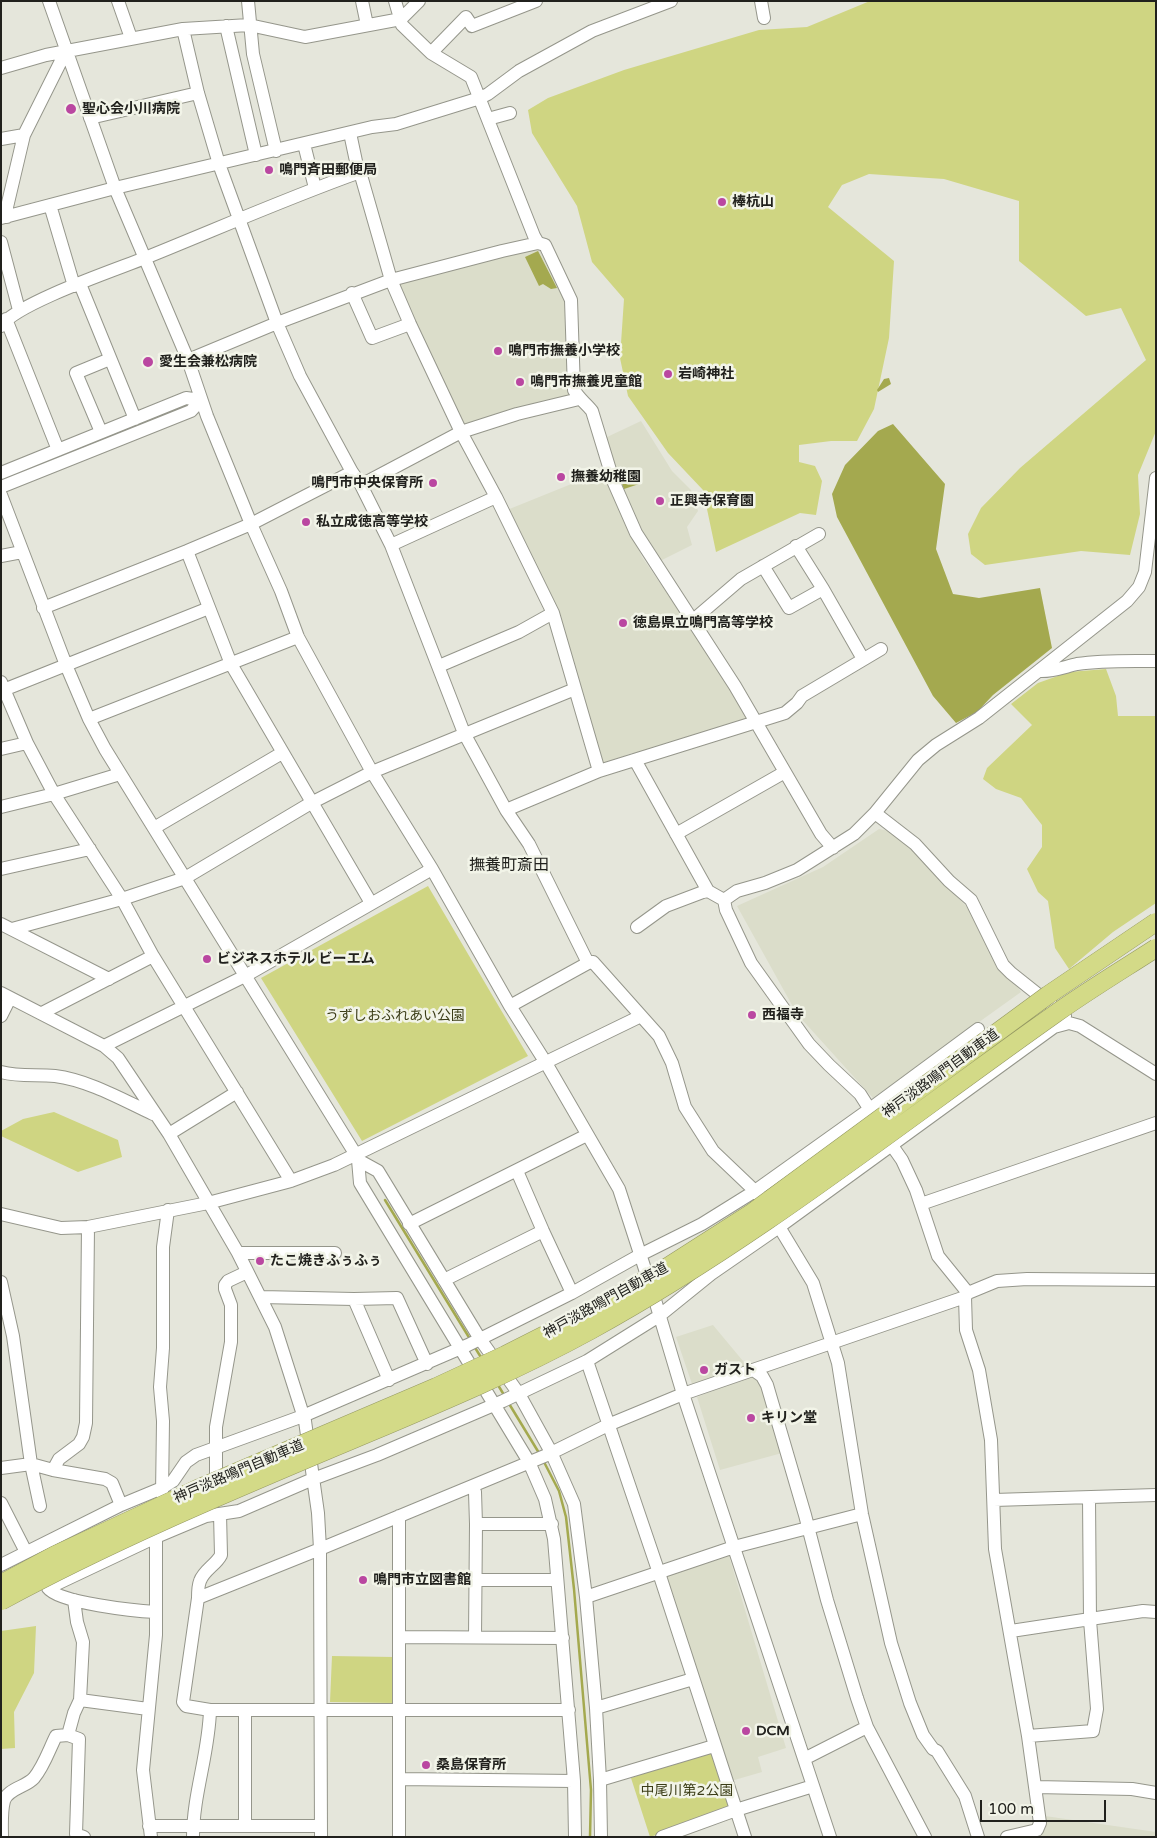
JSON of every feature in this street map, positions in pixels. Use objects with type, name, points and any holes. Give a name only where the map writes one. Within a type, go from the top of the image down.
[{"type":"highway","name":"神戸淡路鳴門自動車道","points":[[1,1584],[55,1555],[197,1489],[418,1395],[488,1363],[582,1316],[661,1271],[753,1212],[1048,995],[1156,922]]},
{"type":"highway","name":"神戸淡路鳴門自動車道","points":[[1,1601],[59,1570],[202,1503],[512,1370],[589,1331],[668,1285],[760,1225],[1058,1012],[1156,948]]},
{"type":"street","points":[[49,1],[115,188],[188,360],[200,400],[281,591],[298,637],[372,772],[432,869],[510,1006],[546,1063],[619,1189],[683,1394],[830,1837]]},
{"type":"street","points":[[118,1],[131,38]]},
{"type":"street","points":[[248,1],[253,54],[276,151]]},
{"type":"street","points":[[362,1],[367,26]]},
{"type":"street","points":[[395,1],[402,26],[431,53],[471,77],[538,243]]},
{"type":"street","points":[[1,68],[46,54],[183,29],[249,25],[305,38],[401,19],[419,1]]},
{"type":"street","points":[[431,53],[466,17],[472,26],[536,1]]},
{"type":"street","points":[[761,1],[764,18]]},
{"type":"street","points":[[4,218],[115,188],[396,124],[480,98],[519,71],[592,31],[667,2]]},
{"type":"street","points":[[226,26],[256,155]]},
{"type":"street","points":[[183,29],[198,93],[219,164],[277,323],[300,376],[352,472],[361,485],[391,545],[464,733],[506,810],[529,844],[588,963]]},
{"type":"street","points":[[4,218],[24,136],[66,50]]},
{"type":"street","points":[[90,118],[198,93]]},
{"type":"street","points":[[488,119],[510,113]]},
{"type":"street","points":[[350,133],[356,166],[360,172],[391,280],[461,432],[553,613],[600,771]]},
{"type":"street","points":[[1,140],[24,136]]},
{"type":"street","points":[[304,144],[315,188]]},
{"type":"street","points":[[58,450],[4,322],[20,310],[77,285],[239,218],[360,172]]},
{"type":"street","points":[[50,205],[77,285],[135,419]]},
{"type":"street","points":[[1,242],[5,267],[20,310]]},
{"type":"street","points":[[188,360],[352,293],[391,280],[538,243],[545,245],[571,300],[574,384],[579,399],[588,405],[592,411],[614,483],[636,533],[726,672],[821,834],[833,848]]},
{"type":"street","points":[[352,293],[372,338],[410,324]]},
{"type":"street","points":[[101,432],[76,373],[110,358]]},
{"type":"street","points":[[1,473],[186,398],[200,400]]},
{"type":"street","points":[[361,485],[461,432],[517,414],[579,399]]},
{"type":"street","points":[[1,487],[192,411],[200,400]]},
{"type":"street","points":[[43,608],[251,524],[352,472]]},
{"type":"street","points":[[724,900],[737,891],[765,883],[797,870],[854,834],[876,813],[918,760],[979,718],[1127,601],[1139,587],[1145,572],[1156,478]]},
{"type":"street","points":[[1,495],[43,608],[89,719],[120,774],[357,1158],[360,1183],[471,1343],[541,1457],[574,1504],[586,1597],[596,1708],[601,1837]]},
{"type":"street","points":[[391,545],[496,498]]},
{"type":"street","points":[[692,622],[741,579],[819,534]]},
{"type":"street","points":[[796,546],[863,659]]},
{"type":"street","points":[[187,551],[231,664],[371,903]]},
{"type":"street","points":[[1,556],[22,552]]},
{"type":"street","points":[[763,566],[789,608],[823,589]]},
{"type":"street","points":[[209,608],[66,665],[2,688],[27,743],[54,794],[122,899],[153,956],[291,1181]]},
{"type":"street","points":[[439,666],[519,632],[553,613]]},
{"type":"street","points":[[89,719],[298,637]]},
{"type":"street","points":[[506,810],[600,771],[784,713],[797,703],[802,696],[881,649]]},
{"type":"street","points":[[1038,671],[1046,672],[1077,664],[1156,661]]},
{"type":"street","points":[[7,927],[122,899],[185,878],[311,803],[372,772],[575,689]]},
{"type":"street","points":[[1,749],[27,743]]},
{"type":"street","points":[[154,828],[282,753]]},
{"type":"street","points":[[635,760],[708,891],[724,900],[726,910],[751,963],[809,1044],[828,1065],[860,1094],[891,1146],[902,1160],[921,1204],[938,1256],[967,1295],[966,1330],[979,1370],[991,1440],[995,1550],[1011,1631],[1040,1823],[1037,1830],[1007,1837]]},
{"type":"street","points":[[676,834],[785,772]]},
{"type":"street","points":[[1,807],[54,794],[120,774]]},
{"type":"street","points":[[876,813],[915,844],[971,900],[1003,965],[1011,974],[1023,981],[1066,1016],[1070,1023]]},
{"type":"street","points":[[1,869],[90,849]]},
{"type":"street","points":[[104,1046],[245,976],[432,869]]},
{"type":"street","points":[[637,927],[666,906],[708,891]]},
{"type":"street","points":[[7,927],[109,979]]},
{"type":"street","points":[[42,1013],[153,956]]},
{"type":"street","points":[[510,1006],[593,962],[659,1036],[672,1063],[685,1107],[713,1152],[755,1191],[813,1283],[838,1363],[862,1514],[891,1643],[910,1703],[923,1735],[933,1749],[938,1751],[965,1796],[978,1837]]},
{"type":"street","points":[[1,1016],[6,996],[104,1046],[118,1058],[154,1115],[169,1134],[238,1253],[276,1327],[303,1416],[318,1513],[320,1549],[321,1831],[245,1826],[193,1831],[150,1831],[143,1770],[156,1612],[162,1488],[164,1421],[160,1387],[164,1348],[163,1247],[168,1210]]},
{"type":"street","points":[[1,1214],[62,1228],[88,1227],[208,1203],[291,1181],[357,1158],[641,1016]]},
{"type":"street","points":[[156,1612],[74,1600],[52,1593],[48,1588],[159,1535],[206,1516],[239,1511],[314,1479],[378,1455],[507,1399],[587,1361],[659,1316],[711,1274],[779,1227],[1054,1027],[1070,1023],[1080,1026],[1156,1074]]},
{"type":"street","points":[[1,1565],[121,1505],[173,1482],[186,1462],[196,1455],[303,1416],[426,1364],[572,1293],[640,1255],[702,1224],[755,1191],[870,1110],[978,1029]]},
{"type":"street","points":[[1,1072],[16,1076],[56,1076],[94,1086],[154,1115]]},
{"type":"street","points":[[169,1134],[237,1092]]},
{"type":"street","points":[[921,1204],[1156,1123]]},
{"type":"street","points":[[409,1224],[587,1135]]},
{"type":"street","points":[[357,1158],[378,1171],[444,1280],[471,1343],[541,1457],[545,1498],[552,1524],[569,1710],[574,1781],[575,1837]]},
{"type":"street","points":[[517,1171],[572,1293]]},
{"type":"street","points":[[53,1470],[59,1459],[79,1444],[83,1437],[86,1423],[88,1227]]},
{"type":"street","points":[[444,1280],[543,1231]]},
{"type":"street","points":[[238,1253],[336,1253]]},
{"type":"street","points":[[247,1272],[225,1284],[231,1310],[231,1342],[216,1427],[221,1554],[199,1582],[184,1702],[186,1706],[210,1710],[245,1711],[320,1709],[569,1710]]},
{"type":"street","points":[[198,1598],[541,1457],[683,1394],[755,1371],[831,1342],[967,1295],[997,1281],[1027,1279],[1156,1280]]},
{"type":"street","points":[[1,1282],[13,1336],[31,1464],[40,1506]]},
{"type":"street","points":[[261,1297],[397,1298],[426,1364]]},
{"type":"street","points":[[354,1299],[389,1380]]},
{"type":"street","points":[[587,1361],[659,1573],[745,1837]]},
{"type":"street","points":[[755,1371],[762,1376],[767,1385],[830,1608],[867,1726],[925,1837]]},
{"type":"street","points":[[1,1468],[31,1464],[53,1470],[105,1478],[112,1483],[121,1505]]},
{"type":"street","points":[[472,1486],[475,1492],[476,1524],[475,1636]]},
{"type":"street","points":[[994,1500],[1156,1495]]},
{"type":"street","points":[[1028,1736],[1094,1731],[1097,1709],[1090,1620],[1089,1498]]},
{"type":"street","points":[[1,1504],[26,1552]]},
{"type":"street","points":[[586,1597],[734,1547],[862,1514]]},
{"type":"street","points":[[399,1516],[399,1837]]},
{"type":"street","points":[[476,1524],[552,1524]]},
{"type":"street","points":[[476,1580],[557,1580]]},
{"type":"street","points":[[68,1735],[74,1712],[80,1700],[83,1642],[77,1622],[74,1600]]},
{"type":"street","points":[[1011,1631],[1144,1612],[1156,1612]]},
{"type":"street","points":[[399,1636],[562,1638]]},
{"type":"street","points":[[596,1708],[693,1678]]},
{"type":"street","points":[[80,1700],[148,1709]]},
{"type":"street","points":[[193,1831],[210,1725],[210,1710]]},
{"type":"street","points":[[245,1711],[245,1826]]},
{"type":"street","points":[[804,1759],[867,1726]]},
{"type":"street","points":[[2,1837],[4,1800],[10,1793],[33,1779],[42,1766],[56,1736],[68,1735],[79,1739],[76,1834],[84,1837]]},
{"type":"street","points":[[600,1780],[714,1746]]},
{"type":"street","points":[[399,1779],[574,1781]]},
{"type":"street","points":[[662,1837],[736,1810],[813,1786]]},
{"type":"street","points":[[1036,1787],[1132,1789],[1156,1793]]},
{"type":"shaded area","name":"鳴門市撫養小学校","points":[[538,248],[568,305],[570,397],[463,427],[397,284]]},
{"type":"shaded area","points":[[538,251],[557,288],[551,289],[543,284],[539,286],[525,257]]},
{"type":"shaded area","points":[[889,378],[891,384],[878,392],[877,390],[884,379]]},
{"type":"shaded area","name":"正興寺保育園","points":[[641,421],[672,471],[691,490],[698,511],[687,527],[692,545],[658,562],[638,530],[618,483],[605,438]]},
{"type":"shaded area","points":[[893,424],[945,484],[936,549],[953,594],[979,598],[1040,588],[1052,648],[993,695],[977,712],[956,723],[933,696],[837,517],[832,494],[845,465],[878,431]]},
{"type":"shaded area","name":"徳島県立鳴門高等学校","points":[[606,470],[608,481],[642,557],[709,654],[748,720],[635,756],[632,753],[604,764],[600,763],[586,712],[507,510]]},
{"type":"shaded area","points":[[629,470],[636,473],[639,484],[624,489],[618,474]]},
{"type":"shaded area","points":[[879,829],[894,832],[967,907],[1021,992],[873,1098],[797,1014],[737,906],[823,867]]},
{"type":"shaded area","points":[[713,1325],[748,1367],[692,1384],[676,1337]]},
{"type":"shaded area","points":[[753,1375],[760,1380],[782,1453],[720,1470],[697,1397]]},
{"type":"shaded area","points":[[729,1556],[786,1748],[758,1757],[762,1772],[731,1781],[665,1576]]},
{"type":"shaded area","points":[[1045,1816],[1156,1832],[1156,1837],[1037,1837],[1046,1828]]},
{"type":"green space","points":[[870,1],[1156,1],[1156,431],[1138,475],[1140,514],[1130,555],[1081,551],[985,565],[971,554],[968,534],[981,508],[1020,468],[1146,360],[1121,308],[1086,316],[1019,261],[1019,201],[944,179],[869,174],[842,185],[828,207],[894,261],[889,338],[874,409],[857,441],[831,441],[799,445],[799,462],[815,466],[822,481],[816,515],[800,513],[716,552],[703,490],[668,453],[628,396],[620,358],[624,299],[592,262],[577,206],[532,133],[528,110],[548,98],[624,70],[759,30],[807,27]]},
{"type":"green space","points":[[1106,669],[1116,696],[1118,716],[1156,716],[1156,903],[1113,932],[1069,969],[1055,948],[1048,901],[1038,892],[1027,869],[1042,847],[1042,825],[1021,798],[996,789],[983,779],[987,768],[1032,725],[1011,704],[1038,683],[1069,672]]},
{"type":"green space","name":"うずしおふれあい公園","points":[[428,886],[528,1056],[362,1141],[261,978]]},
{"type":"green space","points":[[54,1112],[118,1140],[122,1157],[78,1172],[1,1136],[1,1131],[23,1119]]},
{"type":"green space","points":[[36,1626],[34,1673],[14,1712],[15,1748],[1,1749],[1,1631]]},
{"type":"green space","points":[[332,1656],[394,1657],[394,1703],[330,1702]]},
{"type":"green space","name":"中尾川第2公園","points":[[708,1750],[711,1751],[732,1809],[650,1837],[631,1778]]},
{"type":"waterway","points":[[385,1200],[470,1339]]},
{"type":"waterway","points":[[474,1346],[482,1359]]},
{"type":"waterway","points":[[498,1385],[504,1395]]},
{"type":"waterway","points":[[508,1402],[539,1453]]},
{"type":"waterway","points":[[544,1462],[559,1491],[566,1517],[591,1790],[590,1837]]},
{"type":"place","name":"聖心会小川病院","points":[[71,109]]},
{"type":"place","name":"鳴門斉田郵便局","points":[[269,170]]},
{"type":"place","name":"棒杭山","points":[[722,202]]},
{"type":"place","name":"鳴門市撫養小学校","points":[[498,351]]},
{"type":"place","name":"愛生会兼松病院","points":[[148,362]]},
{"type":"place","name":"岩崎神社","points":[[668,374]]},
{"type":"place","name":"鳴門市撫養児童館","points":[[520,382]]},
{"type":"place","name":"撫養幼稚園","points":[[561,477]]},
{"type":"place","name":"鳴門市中央保育所","points":[[433,483]]},
{"type":"place","name":"正興寺保育園","points":[[660,501]]},
{"type":"place","name":"私立成徳高等学校","points":[[306,522]]},
{"type":"place","name":"徳島県立鳴門高等学校","points":[[623,623]]},
{"type":"place","name":"ビジネスホテル ビーエム","points":[[207,959]]},
{"type":"place","name":"西福寺","points":[[752,1015]]},
{"type":"place","name":"たこ焼きふぅふぅ","points":[[260,1261]]},
{"type":"place","name":"ガスト","points":[[704,1370]]},
{"type":"place","name":"キリン堂","points":[[751,1418]]},
{"type":"place","name":"鳴門市立図書館","points":[[363,1580]]},
{"type":"place","name":"DCM","points":[[746,1731]]},
{"type":"place","name":"桑島保育所","points":[[426,1765]]},
{"type":"district","name":"撫養町斎田","points":[[509,866]]}]
